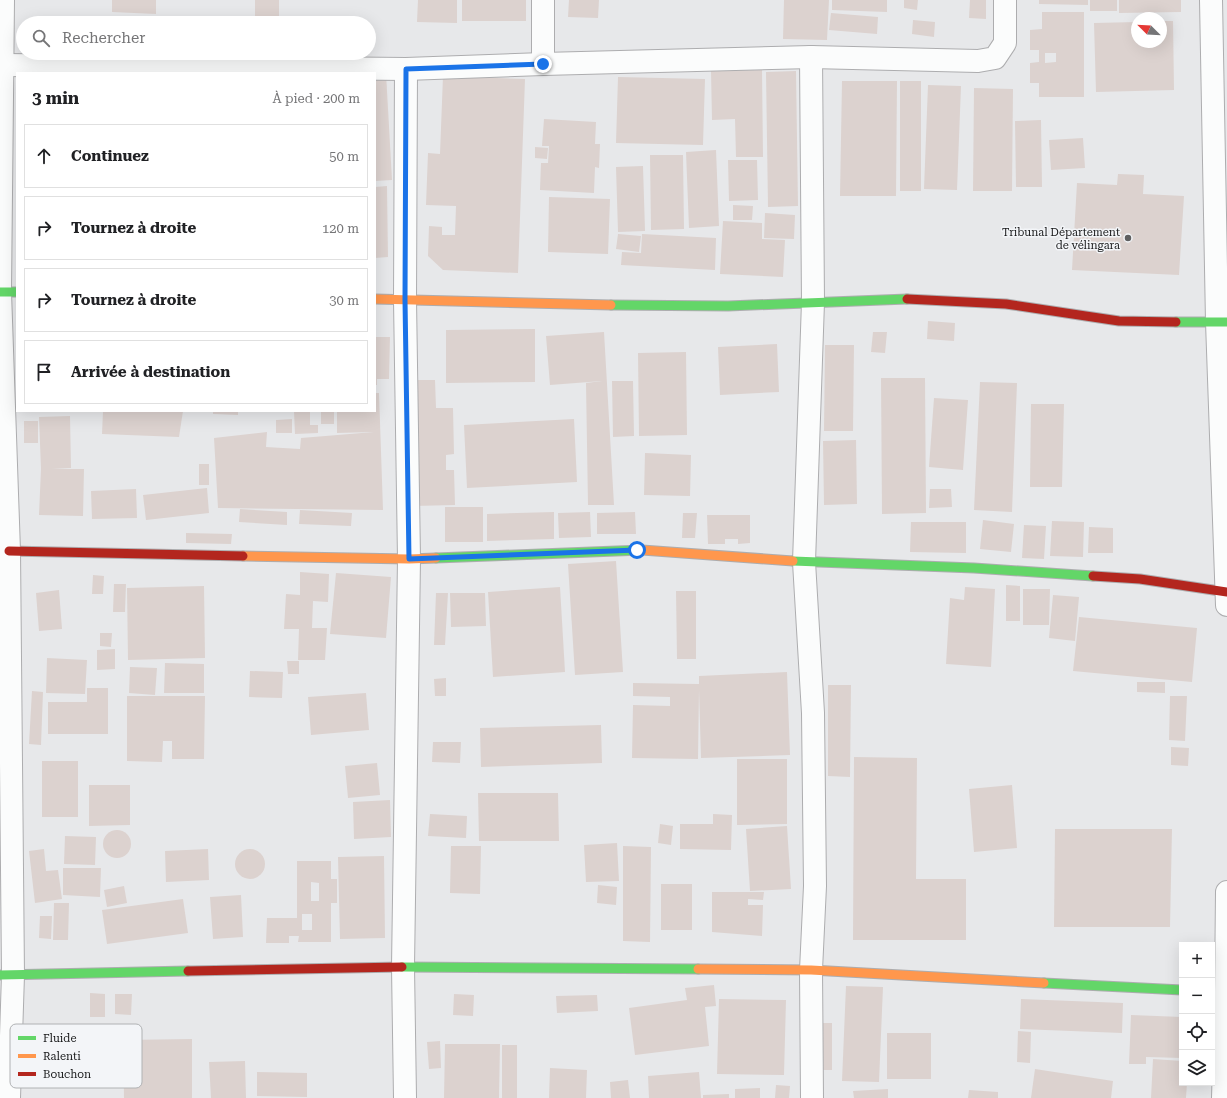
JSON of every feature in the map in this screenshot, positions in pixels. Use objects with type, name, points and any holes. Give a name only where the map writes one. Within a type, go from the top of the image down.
[{"type":"main road","points":[[0,292],[16,292]]},
{"type":"main road","points":[[376,299],[641,306],[728,306],[904,299],[1006,304],[1119,321],[1222,322]]},
{"type":"main road","points":[[9,551],[409,559],[637,550],[804,562],[974,568],[1140,579],[1227,592]]},
{"type":"main road","points":[[6,975],[403,967],[811,970],[1179,990]]},
{"type":"street","points":[[3,0],[0,292],[9,551],[6,975],[9,1098]]},
{"type":"street","points":[[543,0],[543,64]]},
{"type":"street","points":[[3,65],[406,69],[811,57],[978,61],[995,58],[1005,43],[1005,0]]},
{"type":"street","points":[[1211,0],[1222,322],[1227,605]]},
{"type":"street","points":[[811,57],[813,302],[804,562],[813,713],[815,886],[811,970],[812,1098]]},
{"type":"street","points":[[405,1098],[403,967],[409,559],[405,300],[406,69]]},
{"type":"street","points":[[1223,1098],[1222,992],[1227,892]]},
{"type":"building","points":[[112,0],[156,0],[156,14],[112,12]]},
{"type":"building","points":[[255,0],[279,0],[279,16],[255,16]]},
{"type":"building","points":[[418,0],[457,0],[457,23],[417,22]]},
{"type":"building","points":[[462,0],[526,0],[526,21],[462,21]]},
{"type":"building","points":[[569,0],[599,0],[598,18],[568,17]]},
{"type":"building","points":[[784,0],[829,0],[827,40],[783,39]]},
{"type":"building","points":[[832,0],[887,0],[887,12],[832,10]]},
{"type":"building","points":[[904,0],[918,0],[917,10],[904,8]]},
{"type":"building","points":[[970,0],[986,0],[986,19],[969,18]]},
{"type":"building","points":[[1039,0],[1088,0],[1088,5],[1039,4]]},
{"type":"building","points":[[1090,0],[1117,0],[1117,11],[1090,11]]},
{"type":"building","points":[[1119,0],[1181,0],[1181,12],[1119,13]]},
{"type":"building","points":[[1042,12],[1084,12],[1084,97],[1039,97],[1039,83],[1030,83],[1030,63],[1039,62],[1039,50],[1030,50],[1030,30],[1042,29]],"holes":[[[1045,53],[1056,53],[1056,62],[1045,63]]]},
{"type":"building","points":[[831,13],[878,17],[877,34],[829,30]]},
{"type":"building","points":[[913,20],[935,22],[934,37],[912,34]]},
{"type":"building","points":[[1167,21],[1173,21],[1174,90],[1096,92],[1094,23],[1131,22],[1131,48],[1167,48]]},
{"type":"building","points":[[762,70],[763,157],[736,157],[735,119],[712,120],[711,71]]},
{"type":"building","points":[[796,71],[798,206],[768,207],[766,72]]},
{"type":"building","points":[[376,73],[386,73],[392,180],[376,181]]},
{"type":"building","points":[[443,76],[525,79],[518,273],[443,270],[428,256],[429,226],[442,227],[442,235],[455,235],[456,206],[426,205],[428,153],[440,154]]},
{"type":"building","points":[[618,77],[705,79],[703,145],[616,143]]},
{"type":"building","points":[[842,81],[897,81],[896,196],[840,196]]},
{"type":"building","points":[[900,81],[921,81],[921,191],[900,191]]},
{"type":"building","points":[[928,85],[961,86],[957,190],[924,189]]},
{"type":"building","points":[[974,88],[1013,89],[1012,191],[973,191]]},
{"type":"building","points":[[544,119],[596,122],[595,144],[600,144],[599,168],[595,167],[594,193],[540,190],[541,163],[548,163],[549,146],[542,146]]},
{"type":"building","points":[[1041,120],[1042,187],[1016,187],[1015,121]]},
{"type":"building","points":[[1083,138],[1085,168],[1051,170],[1049,140]]},
{"type":"building","points":[[535,147],[548,148],[547,159],[535,158]]},
{"type":"building","points":[[716,150],[719,226],[689,228],[686,152]]},
{"type":"building","points":[[650,155],[683,155],[684,229],[651,230]]},
{"type":"building","points":[[728,160],[757,160],[758,200],[729,201]]},
{"type":"building","points":[[643,166],[645,231],[618,232],[616,167]]},
{"type":"building","points":[[1118,174],[1144,175],[1143,194],[1184,196],[1179,275],[1072,270],[1077,183],[1117,185]]},
{"type":"building","points":[[387,186],[388,257],[376,258],[376,187]]},
{"type":"building","points":[[549,197],[610,199],[608,254],[548,252]]},
{"type":"building","points":[[733,205],[753,206],[752,220],[733,220]]},
{"type":"building","points":[[765,213],[795,215],[794,239],[764,238]]},
{"type":"building","points":[[723,221],[762,223],[762,239],[785,240],[783,277],[720,274]]},
{"type":"building","points":[[618,234],[641,236],[639,252],[616,249]]},
{"type":"building","points":[[642,234],[716,238],[715,270],[621,265],[622,252],[641,253]]},
{"type":"building","points":[[928,321],[955,323],[954,341],[927,339]]},
{"type":"building","points":[[535,329],[535,382],[446,383],[446,330]]},
{"type":"building","points":[[604,332],[614,505],[588,505],[586,383],[602,381],[550,385],[546,336]]},
{"type":"building","points":[[873,332],[887,332],[885,353],[871,352]]},
{"type":"building","points":[[376,337],[390,337],[389,379],[377,379],[377,385]]},
{"type":"building","points":[[777,344],[779,392],[720,395],[718,347]]},
{"type":"building","points":[[825,345],[854,345],[853,431],[824,431]]},
{"type":"building","points":[[686,352],[687,435],[639,436],[638,353]]},
{"type":"building","points":[[881,378],[925,378],[926,513],[882,514]]},
{"type":"building","points":[[412,380],[435,380],[436,408],[453,408],[454,454],[446,455],[446,470],[454,470],[455,505],[413,506]]},
{"type":"building","points":[[612,381],[633,381],[634,436],[613,437]]},
{"type":"building","points":[[980,382],[1017,383],[1012,512],[974,510]]},
{"type":"building","points":[[376,393],[379,393],[383,510],[218,508],[214,438],[267,432],[266,447],[300,449],[301,438],[374,432],[337,433],[337,412],[376,412]]},
{"type":"building","points":[[934,398],[968,400],[963,470],[929,467]]},
{"type":"building","points":[[1031,404],[1064,404],[1062,487],[1030,487]]},
{"type":"building","points":[[103,412],[183,412],[179,437],[102,434]]},
{"type":"building","points":[[213,412],[238,412],[238,415],[213,414]]},
{"type":"building","points":[[294,412],[310,412],[310,425],[318,425],[318,433],[295,434]]},
{"type":"building","points":[[321,412],[334,412],[334,424],[321,424]]},
{"type":"building","points":[[70,416],[71,468],[52,469],[84,469],[83,516],[39,515],[41,469],[39,417]]},
{"type":"building","points":[[292,419],[292,433],[276,433],[276,420]]},
{"type":"building","points":[[574,419],[577,482],[467,488],[464,425]]},
{"type":"building","points":[[24,421],[38,421],[38,443],[24,443]]},
{"type":"building","points":[[856,440],[857,504],[824,505],[823,441]]},
{"type":"building","points":[[645,453],[691,455],[690,496],[644,495]]},
{"type":"building","points":[[199,464],[209,464],[209,485],[199,485]]},
{"type":"building","points":[[207,488],[209,513],[146,520],[143,495]]},
{"type":"building","points":[[136,489],[137,518],[92,519],[91,491]]},
{"type":"building","points":[[930,489],[951,489],[952,507],[929,508]]},
{"type":"building","points":[[445,507],[483,507],[483,542],[445,542]]},
{"type":"building","points":[[240,509],[287,512],[287,525],[239,522]]},
{"type":"building","points":[[300,510],[352,513],[351,526],[299,524]]},
{"type":"building","points":[[554,512],[554,539],[487,541],[487,514]]},
{"type":"building","points":[[590,512],[591,537],[559,538],[558,513]]},
{"type":"building","points":[[635,512],[636,534],[597,534],[597,513]]},
{"type":"building","points":[[683,513],[697,513],[695,538],[682,538]]},
{"type":"building","points":[[707,515],[750,515],[750,543],[738,544],[738,539],[725,539],[725,544],[708,544]]},
{"type":"building","points":[[983,520],[1014,524],[1011,552],[980,549]]},
{"type":"building","points":[[1052,521],[1084,522],[1083,557],[1050,556]]},
{"type":"building","points":[[911,522],[966,522],[966,553],[910,552]]},
{"type":"building","points":[[1024,525],[1046,526],[1044,559],[1022,558]]},
{"type":"building","points":[[1089,527],[1113,528],[1113,553],[1088,553]]},
{"type":"building","points":[[186,533],[232,534],[231,544],[186,543]]},
{"type":"building","points":[[616,561],[623,672],[575,675],[568,564]]},
{"type":"building","points":[[300,572],[329,574],[328,602],[313,601],[312,628],[327,628],[325,660],[298,660],[299,629],[284,629],[286,594],[300,595]]},
{"type":"building","points":[[336,573],[391,577],[386,638],[330,634]]},
{"type":"building","points":[[93,575],[104,576],[103,594],[92,594]]},
{"type":"building","points":[[114,584],[126,584],[125,612],[113,612]]},
{"type":"building","points":[[1006,585],[1020,586],[1020,621],[1006,621]]},
{"type":"building","points":[[204,586],[205,658],[128,660],[127,588]]},
{"type":"building","points":[[560,587],[565,672],[493,677],[488,592]]},
{"type":"building","points":[[965,587],[995,589],[991,667],[946,664],[950,598],[964,600]]},
{"type":"building","points":[[1023,589],[1050,589],[1049,625],[1023,625]]},
{"type":"building","points":[[59,590],[62,629],[39,631],[36,593]]},
{"type":"building","points":[[676,591],[696,591],[696,659],[677,659]]},
{"type":"building","points":[[436,593],[448,593],[445,645],[434,645]]},
{"type":"building","points":[[450,593],[485,593],[486,626],[451,627]]},
{"type":"building","points":[[1053,595],[1079,597],[1075,641],[1049,638]]},
{"type":"building","points":[[1079,617],[1197,628],[1192,682],[1073,671]]},
{"type":"building","points":[[100,633],[112,633],[111,647],[100,646]]},
{"type":"building","points":[[115,649],[115,669],[97,670],[97,650]]},
{"type":"building","points":[[47,658],[87,660],[85,694],[46,693]]},
{"type":"building","points":[[287,661],[299,661],[299,674],[288,674]]},
{"type":"building","points":[[165,663],[204,664],[204,693],[164,693]]},
{"type":"building","points":[[130,667],[157,668],[155,695],[129,693]]},
{"type":"building","points":[[250,671],[283,672],[282,698],[249,697]]},
{"type":"building","points":[[787,672],[790,755],[701,758],[699,690],[698,759],[632,758],[633,705],[670,706],[670,697],[633,696],[633,683],[699,684],[699,676]]},
{"type":"building","points":[[446,678],[446,696],[435,696],[434,679]]},
{"type":"building","points":[[1137,682],[1165,682],[1165,693],[1137,692]]},
{"type":"building","points":[[828,685],[851,685],[850,777],[828,776]]},
{"type":"building","points":[[87,688],[108,688],[108,734],[48,734],[48,702],[87,702]]},
{"type":"building","points":[[32,691],[43,692],[41,745],[29,744]]},
{"type":"building","points":[[366,693],[369,730],[311,735],[308,697]]},
{"type":"building","points":[[127,696],[205,696],[204,759],[172,759],[172,741],[163,741],[162,762],[127,761]]},
{"type":"building","points":[[1170,696],[1187,696],[1185,741],[1169,740]]},
{"type":"building","points":[[601,725],[602,763],[481,767],[480,728]]},
{"type":"building","points":[[433,742],[461,742],[460,763],[432,762]]},
{"type":"building","points":[[1171,747],[1189,748],[1188,766],[1171,765]]},
{"type":"building","points":[[854,757],[917,758],[916,879],[966,879],[966,940],[853,940]]},
{"type":"building","points":[[737,759],[787,759],[787,824],[737,825]]},
{"type":"building","points":[[42,761],[78,761],[78,817],[42,817]]},
{"type":"building","points":[[377,763],[380,795],[348,798],[345,766]]},
{"type":"building","points":[[89,785],[130,785],[130,825],[89,826]]},
{"type":"building","points":[[1012,785],[1017,848],[974,852],[969,789]]},
{"type":"building","points":[[478,793],[558,793],[559,841],[479,841]]},
{"type":"building","points":[[390,800],[391,837],[354,839],[353,802]]},
{"type":"building","points":[[430,814],[467,816],[466,838],[428,836]]},
{"type":"building","points":[[713,814],[732,815],[731,850],[680,849],[680,824],[713,824]]},
{"type":"building","points":[[660,824],[673,826],[671,845],[658,843]]},
{"type":"building","points":[[787,826],[791,889],[750,891],[746,829]]},
{"type":"building","points":[[1055,829],[1172,829],[1170,927],[1054,927]]},
{"type":"building","points":[[117,830],[127,834],[131,844],[127,854],[117,858],[107,854],[103,844],[107,834]]},
{"type":"building","points":[[65,836],[96,837],[95,865],[64,864]]},
{"type":"building","points":[[617,843],[619,881],[586,882],[584,845]]},
{"type":"building","points":[[451,846],[481,846],[480,894],[450,893]]},
{"type":"building","points":[[623,846],[651,847],[650,942],[623,941]]},
{"type":"building","points":[[44,849],[46,871],[58,870],[62,899],[35,903],[29,851]]},
{"type":"building","points":[[208,849],[209,880],[166,882],[165,851]]},
{"type":"building","points":[[250,849],[256,850],[264,858],[264,870],[256,878],[250,879],[244,878],[236,870],[235,864],[236,858],[244,850]]},
{"type":"building","points":[[384,856],[385,938],[340,939],[338,857]]},
{"type":"building","points":[[297,861],[331,861],[331,879],[337,879],[337,903],[331,903],[331,942],[298,942],[299,936],[289,936],[289,943],[266,943],[267,918],[297,918]],"holes":[[[311,882],[319,883],[319,901],[311,901]],[[302,914],[312,914],[312,930],[302,930]]]},
{"type":"building","points":[[63,868],[101,868],[100,897],[63,895]]},
{"type":"building","points":[[661,884],[692,884],[692,930],[661,930]]},
{"type":"building","points":[[598,885],[617,887],[616,905],[597,903]]},
{"type":"building","points":[[124,886],[127,903],[107,907],[104,890]]},
{"type":"building","points":[[712,892],[764,892],[763,900],[748,899],[748,905],[763,905],[762,936],[712,932]]},
{"type":"building","points":[[241,895],[243,937],[213,939],[210,897]]},
{"type":"building","points":[[183,899],[188,933],[107,944],[102,910]]},
{"type":"building","points":[[54,903],[69,903],[68,940],[53,940]]},
{"type":"building","points":[[40,916],[52,916],[51,939],[39,938]]},
{"type":"building","points":[[714,985],[716,1006],[705,1007],[709,1046],[635,1055],[629,1008],[687,1000],[685,988]]},
{"type":"building","points":[[846,986],[883,987],[879,1082],[842,1081]]},
{"type":"building","points":[[90,993],[105,994],[105,1017],[90,1017]]},
{"type":"building","points":[[115,994],[132,994],[131,1015],[115,1014]]},
{"type":"building","points":[[454,994],[474,995],[473,1016],[453,1015]]},
{"type":"building","points":[[597,995],[598,1011],[557,1013],[556,996]]},
{"type":"building","points":[[719,999],[786,1000],[784,1075],[717,1074]]},
{"type":"building","points":[[1021,999],[1123,1003],[1122,1033],[1020,1029]]},
{"type":"building","points":[[1131,1015],[1179,1017],[1179,1058],[1146,1057],[1146,1064],[1129,1064]]},
{"type":"building","points":[[819,1023],[832,1023],[832,1070],[819,1070]]},
{"type":"building","points":[[1018,1031],[1031,1032],[1030,1063],[1017,1062]]},
{"type":"building","points":[[887,1033],[931,1033],[931,1079],[887,1079]]},
{"type":"building","points":[[192,1039],[192,1098],[124,1098],[124,1088],[142,1088],[142,1040]]},
{"type":"building","points":[[440,1041],[441,1068],[429,1069],[427,1042]]},
{"type":"building","points":[[445,1044],[500,1044],[499,1098],[444,1098]]},
{"type":"building","points":[[502,1045],[517,1045],[517,1098],[502,1098]]},
{"type":"building","points":[[1153,1059],[1179,1061],[1179,1086],[1187,1086],[1186,1098],[1151,1098]]},
{"type":"building","points":[[245,1061],[246,1098],[211,1098],[209,1062]]},
{"type":"building","points":[[550,1068],[587,1070],[586,1098],[549,1098]]},
{"type":"building","points":[[1035,1069],[1113,1081],[1111,1098],[1031,1098]]},
{"type":"building","points":[[257,1072],[307,1073],[307,1097],[257,1096]]},
{"type":"building","points":[[699,1072],[701,1098],[649,1098],[648,1076]]},
{"type":"building","points":[[628,1080],[630,1098],[611,1098],[610,1082]]},
{"type":"building","points":[[776,1085],[790,1086],[789,1098],[775,1098]]},
{"type":"building","points":[[760,1088],[760,1098],[735,1098],[735,1089]]},
{"type":"building","points":[[888,1089],[888,1098],[854,1098],[853,1091]]},
{"type":"building","points":[[969,1090],[998,1092],[998,1098],[968,1098]]},
{"type":"building","points":[[729,1094],[729,1098],[703,1098],[703,1095]]},
{"type":"traffic: fast","points":[[0,292],[16,292]]},
{"type":"traffic: fast","points":[[611,305],[728,306],[907,299]]},
{"type":"traffic: fast","points":[[1176,322],[1227,322]]},
{"type":"traffic: fast","points":[[436,558],[642,550]]},
{"type":"traffic: fast","points":[[793,561],[974,568],[1093,576]]},
{"type":"traffic: fast","points":[[402,967],[698,969]]},
{"type":"traffic: fast","points":[[0,975],[188,971]]},
{"type":"traffic: fast","points":[[1044,983],[1179,990]]},
{"type":"traffic: slow","points":[[376,299],[611,305]]},
{"type":"traffic: slow","points":[[642,550],[793,561]]},
{"type":"traffic: slow","points":[[243,556],[409,559],[436,558]]},
{"type":"traffic: slow","points":[[698,969],[811,970],[1044,983]]},
{"type":"traffic: jam","points":[[907,299],[1006,304],[1119,321],[1176,322]]},
{"type":"traffic: jam","points":[[9,551],[243,556]]},
{"type":"traffic: jam","points":[[1093,576],[1140,579],[1227,592]]},
{"type":"traffic: jam","points":[[188,971],[402,967]]},
{"type":"place","name":"Tribunal Département de vélingara","points":[[1128,238]]},
{"type":"route","points":[[543,64],[406,69],[405,300],[409,559],[637,550]]}]
